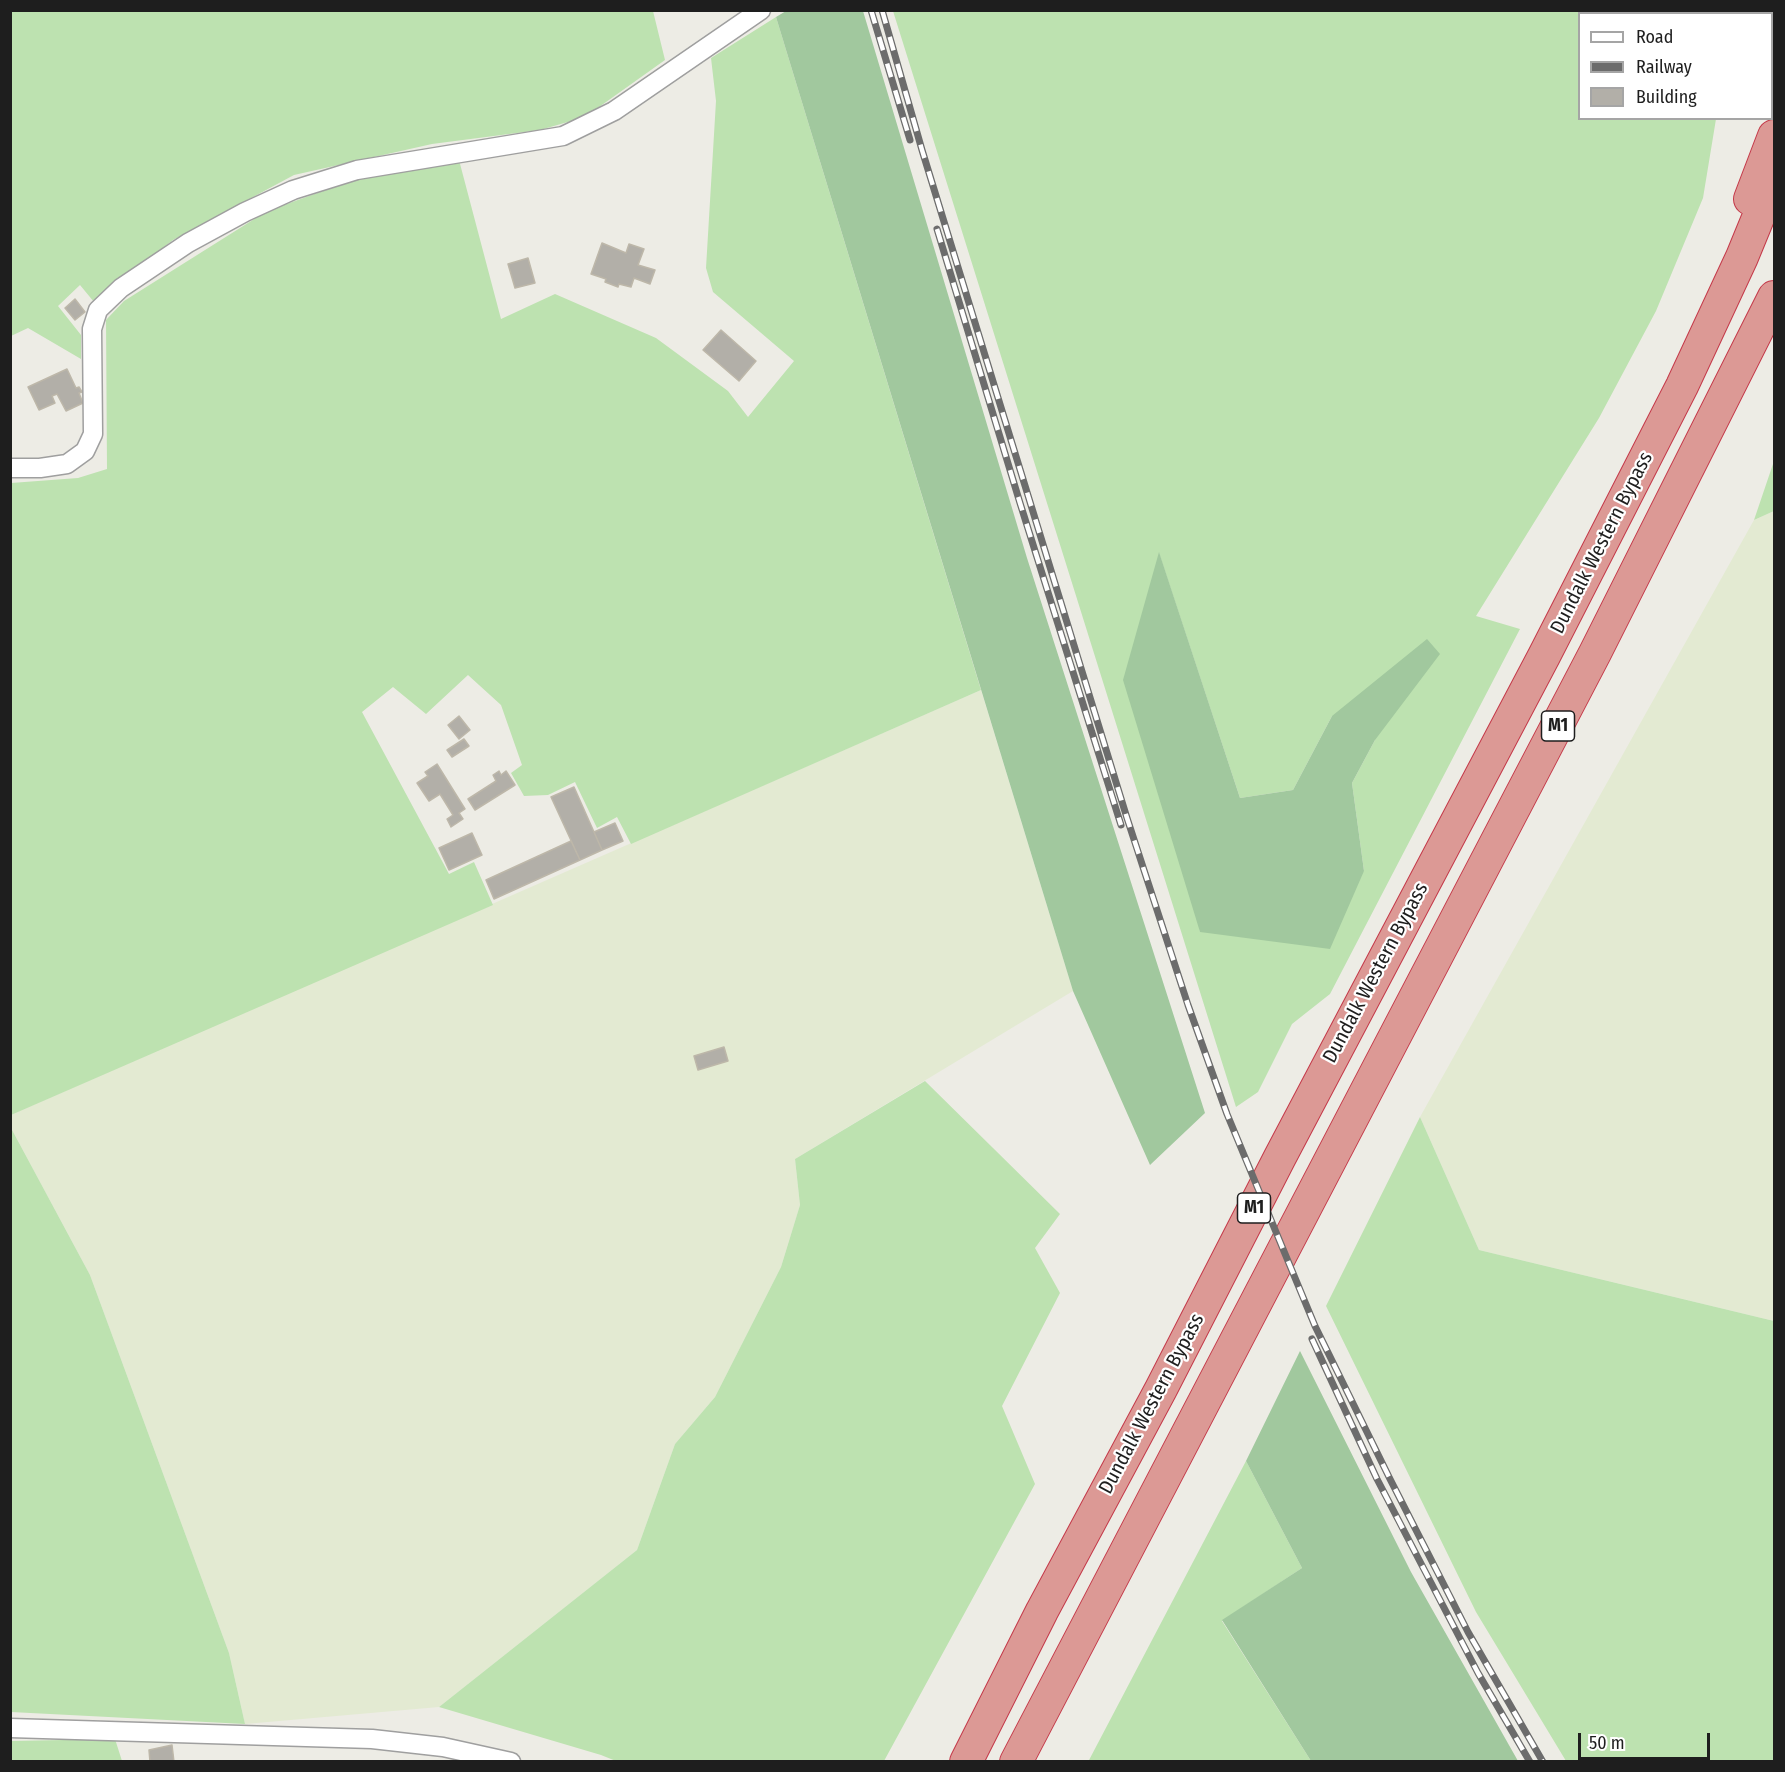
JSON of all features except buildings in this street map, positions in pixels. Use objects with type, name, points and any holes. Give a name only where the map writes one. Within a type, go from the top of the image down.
[{"type":"highway","points":[[1544,656],[1565,590],[1725,261],[1774,136]]},
{"type":"highway","name":"Dundalk Western Bypass","points":[[966,1761],[1042,1611],[1161,1389],[1280,1157],[1544,656],[1682,386],[1742,257],[1774,179]]},
{"type":"highway","name":"M1","points":[[1016,1761],[1595,654],[1774,297]]},
{"type":"highway","points":[[1335,1151],[1434,994],[1751,390],[1774,340]]},
{"type":"street","points":[[10,468],[40,468],[67,464],[85,451],[93,434],[92,329],[98,310],[121,288],[188,243],[245,212],[294,190],[357,170],[563,136],[614,111],[761,10]]},
{"type":"street","points":[[10,1728],[372,1739],[445,1754],[511,1761]]},
{"type":"green space","points":[[11,11],[653,11],[665,60],[585,117],[540,130],[432,144],[294,175],[173,240],[94,302],[80,285],[58,306],[81,335],[81,359],[28,328],[11,336]]},
{"type":"green space","points":[[786,11],[863,11],[1027,558],[1205,1113],[1150,1165],[1073,991],[776,17]]},
{"type":"green space","points":[[893,11],[1733,11],[1578,12],[1578,120],[1716,120],[1703,198],[1656,311],[1599,418],[1476,616],[1520,629],[1330,994],[1292,1024],[1258,1092],[1236,1107]],"holes":[[[1159,553],[1240,798],[1293,790],[1332,716],[1375,740],[1352,783],[1364,871],[1200,932]]]},
{"type":"green space","points":[[776,17],[981,690],[631,844],[617,817],[597,828],[575,782],[548,795],[524,796],[511,773],[522,765],[501,705],[468,675],[426,714],[393,687],[362,712],[449,874],[474,862],[493,905],[11,1115],[11,483],[78,478],[107,469],[106,320],[124,301],[267,211],[351,181],[459,160],[501,319],[555,294],[656,338],[728,391],[748,417],[794,361],[713,292],[706,268],[716,101],[711,58]]},
{"type":"green space","points":[[1774,461],[1774,511],[1754,520]]},
{"type":"green space","points":[[1774,511],[1774,1321],[1479,1250],[1420,1117],[1754,520]]},
{"type":"green space","points":[[1159,552],[1240,798],[1293,790],[1332,716],[1427,639],[1440,654],[1375,740],[1352,783],[1364,871],[1330,949],[1200,932],[1123,680]]},
{"type":"green space","points":[[981,690],[1073,991],[795,1159],[800,1205],[781,1267],[715,1397],[675,1444],[637,1550],[439,1707],[245,1724],[229,1653],[90,1275],[11,1128],[10,1115]]},
{"type":"green space","points":[[925,1081],[1060,1214],[1035,1248],[1060,1293],[1002,1406],[1035,1484],[884,1761],[616,1761],[439,1707],[637,1550],[675,1444],[715,1397],[781,1267],[800,1205],[795,1159]]},
{"type":"green space","points":[[1420,1117],[1479,1250],[1774,1321],[1774,1761],[1566,1761],[1476,1612],[1326,1306]]},
{"type":"green space","points":[[11,1128],[90,1275],[229,1653],[245,1724],[11,1712]]},
{"type":"green space","points":[[1300,1351],[1411,1572],[1518,1761],[1311,1761],[1222,1620],[1302,1568],[1246,1461]]},
{"type":"green space","points":[[1246,1461],[1302,1568],[1222,1621],[1311,1761],[1088,1762]]},
{"type":"green space","points":[[115,1739],[122,1761],[11,1761],[10,1741]]},
{"type":"railway","points":[[871,10],[910,140]]},
{"type":"railway","points":[[882,10],[922,150],[1127,818],[1188,1005],[1227,1114],[1315,1326],[1468,1632],[1543,1762]]},
{"type":"railway","points":[[937,229],[1121,825]]},
{"type":"railway","points":[[1312,1339],[1377,1479],[1478,1673],[1530,1762]]}]
